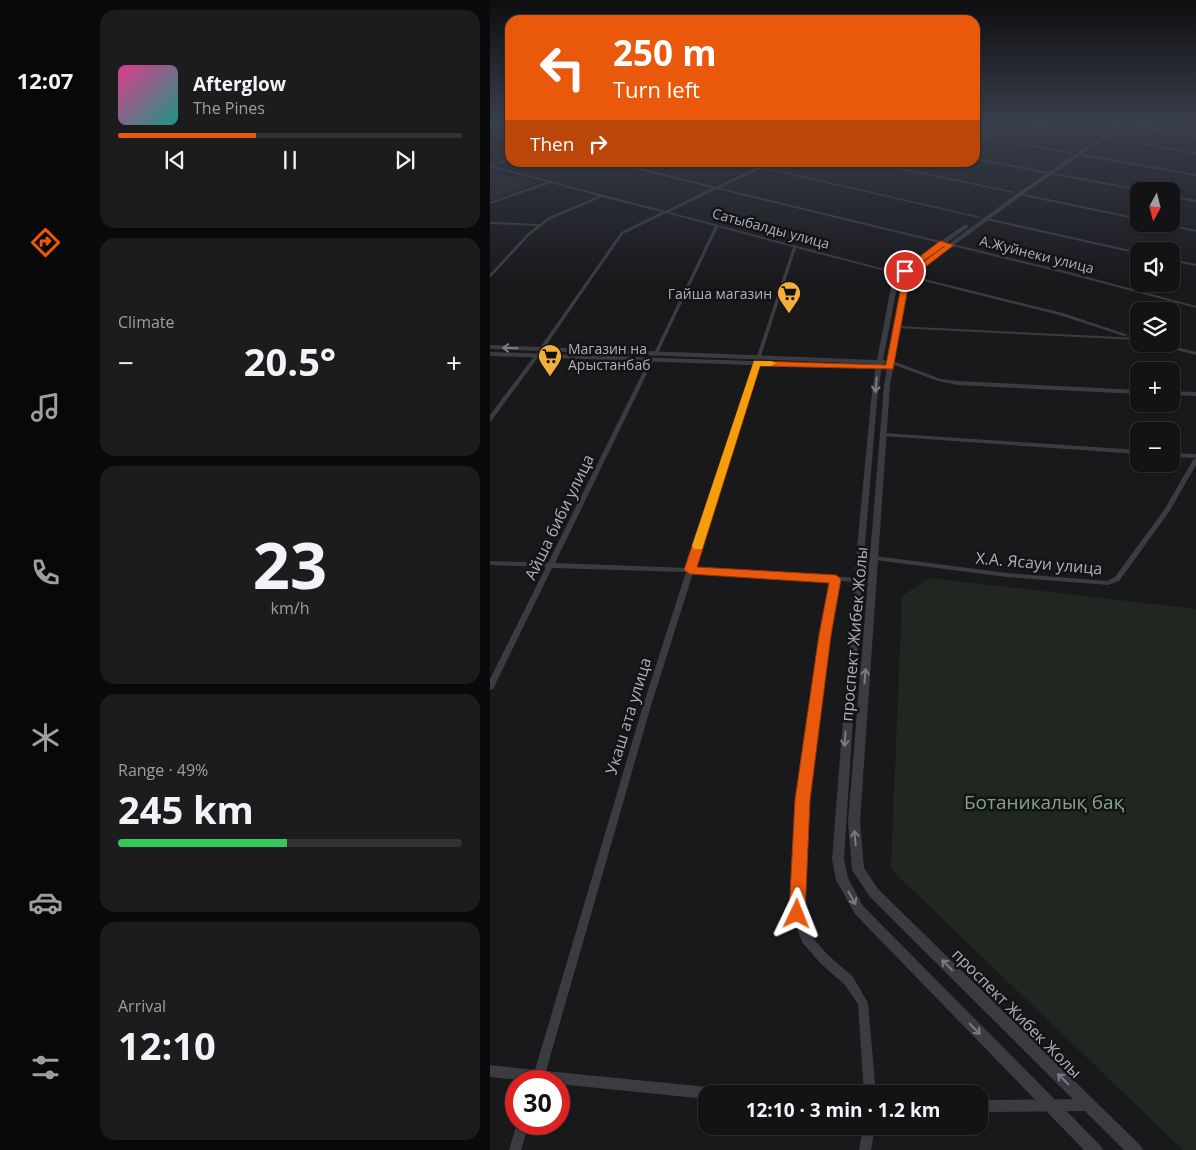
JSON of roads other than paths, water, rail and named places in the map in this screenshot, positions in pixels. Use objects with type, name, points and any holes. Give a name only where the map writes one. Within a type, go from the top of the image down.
[{"type":"street","name":"Сатыбалды улица","points":[[523,175],[1060,314],[1130,336]]},
{"type":"street","name":"А.Жуйнеки улица","points":[[661,175],[1196,306]]},
{"type":"street","points":[[541,349],[622,233],[745,175]]},
{"type":"street","points":[[790,175],[1130,250]]},
{"type":"street","points":[[928,175],[1130,217]]},
{"type":"street","points":[[905,275],[1044,175]]},
{"type":"street","points":[[1056,175],[1130,188]]},
{"type":"street","points":[[490,203],[550,182]]},
{"type":"street","points":[[490,277],[528,235],[541,225],[548,220],[602,196]]},
{"type":"street","points":[[1180,198],[1196,201]]},
{"type":"street","points":[[490,223],[541,225]]},
{"type":"street","name":"Айша биби улица","points":[[490,687],[654,356],[716,226]]},
{"type":"street","points":[[1180,228],[1196,231]]},
{"type":"street","name":"Укаш ата улица","points":[[541,1070],[646,710],[795,246]]},
{"type":"street","points":[[1180,262],[1196,265]]},
{"type":"street","name":"проспект Жибек Жолы","points":[[905,275],[906,282],[890,365],[884,435],[854,822],[858,870],[874,894],[1135,1150]]},
{"type":"street","name":"проспект Жибек Жолы","points":[[905,275],[894,287],[879,364],[858,580],[838,858],[842,880],[859,910],[884,937],[1095,1150]]},
{"type":"street","points":[[897,327],[1130,339]]},
{"type":"street","points":[[490,347],[654,356],[879,364],[903,368],[958,383],[1130,392]]},
{"type":"street","points":[[1180,350],[1196,354]]},
{"type":"street","points":[[490,354],[654,356]]},
{"type":"street","points":[[490,419],[536,356]]},
{"type":"street","points":[[1180,393],[1196,394]]},
{"type":"street","points":[[884,435],[1130,451]]},
{"type":"street","points":[[1180,456],[1196,458]]},
{"type":"street","name":"Х.А. Ясауи улица","points":[[875,558],[1007,575],[1108,583],[1114,581],[1166,511],[1196,458]]},
{"type":"street","points":[[490,563],[690,570],[858,580]]},
{"type":"street","points":[[836,579],[825,635],[802,800],[797,914],[806,938],[824,959],[849,981],[864,1003],[869,1085]]},
{"type":"street","points":[[490,1071],[505,1074]]},
{"type":"street","points":[[570,1082],[698,1092]]},
{"type":"street","points":[[988,1106],[1089,1105]]},
{"type":"street","points":[[515,1150],[520,1135]]},
{"type":"street","points":[[865,1150],[868,1135]]},
{"type":"place","name":"Гайша магазин","points":[[789,314]]},
{"type":"place","name":"Магазин на Арыстанбаб","points":[[550,377]]},
{"type":"park label","name":"Ботаникалық бақ","points":[[1044,802]]}]
